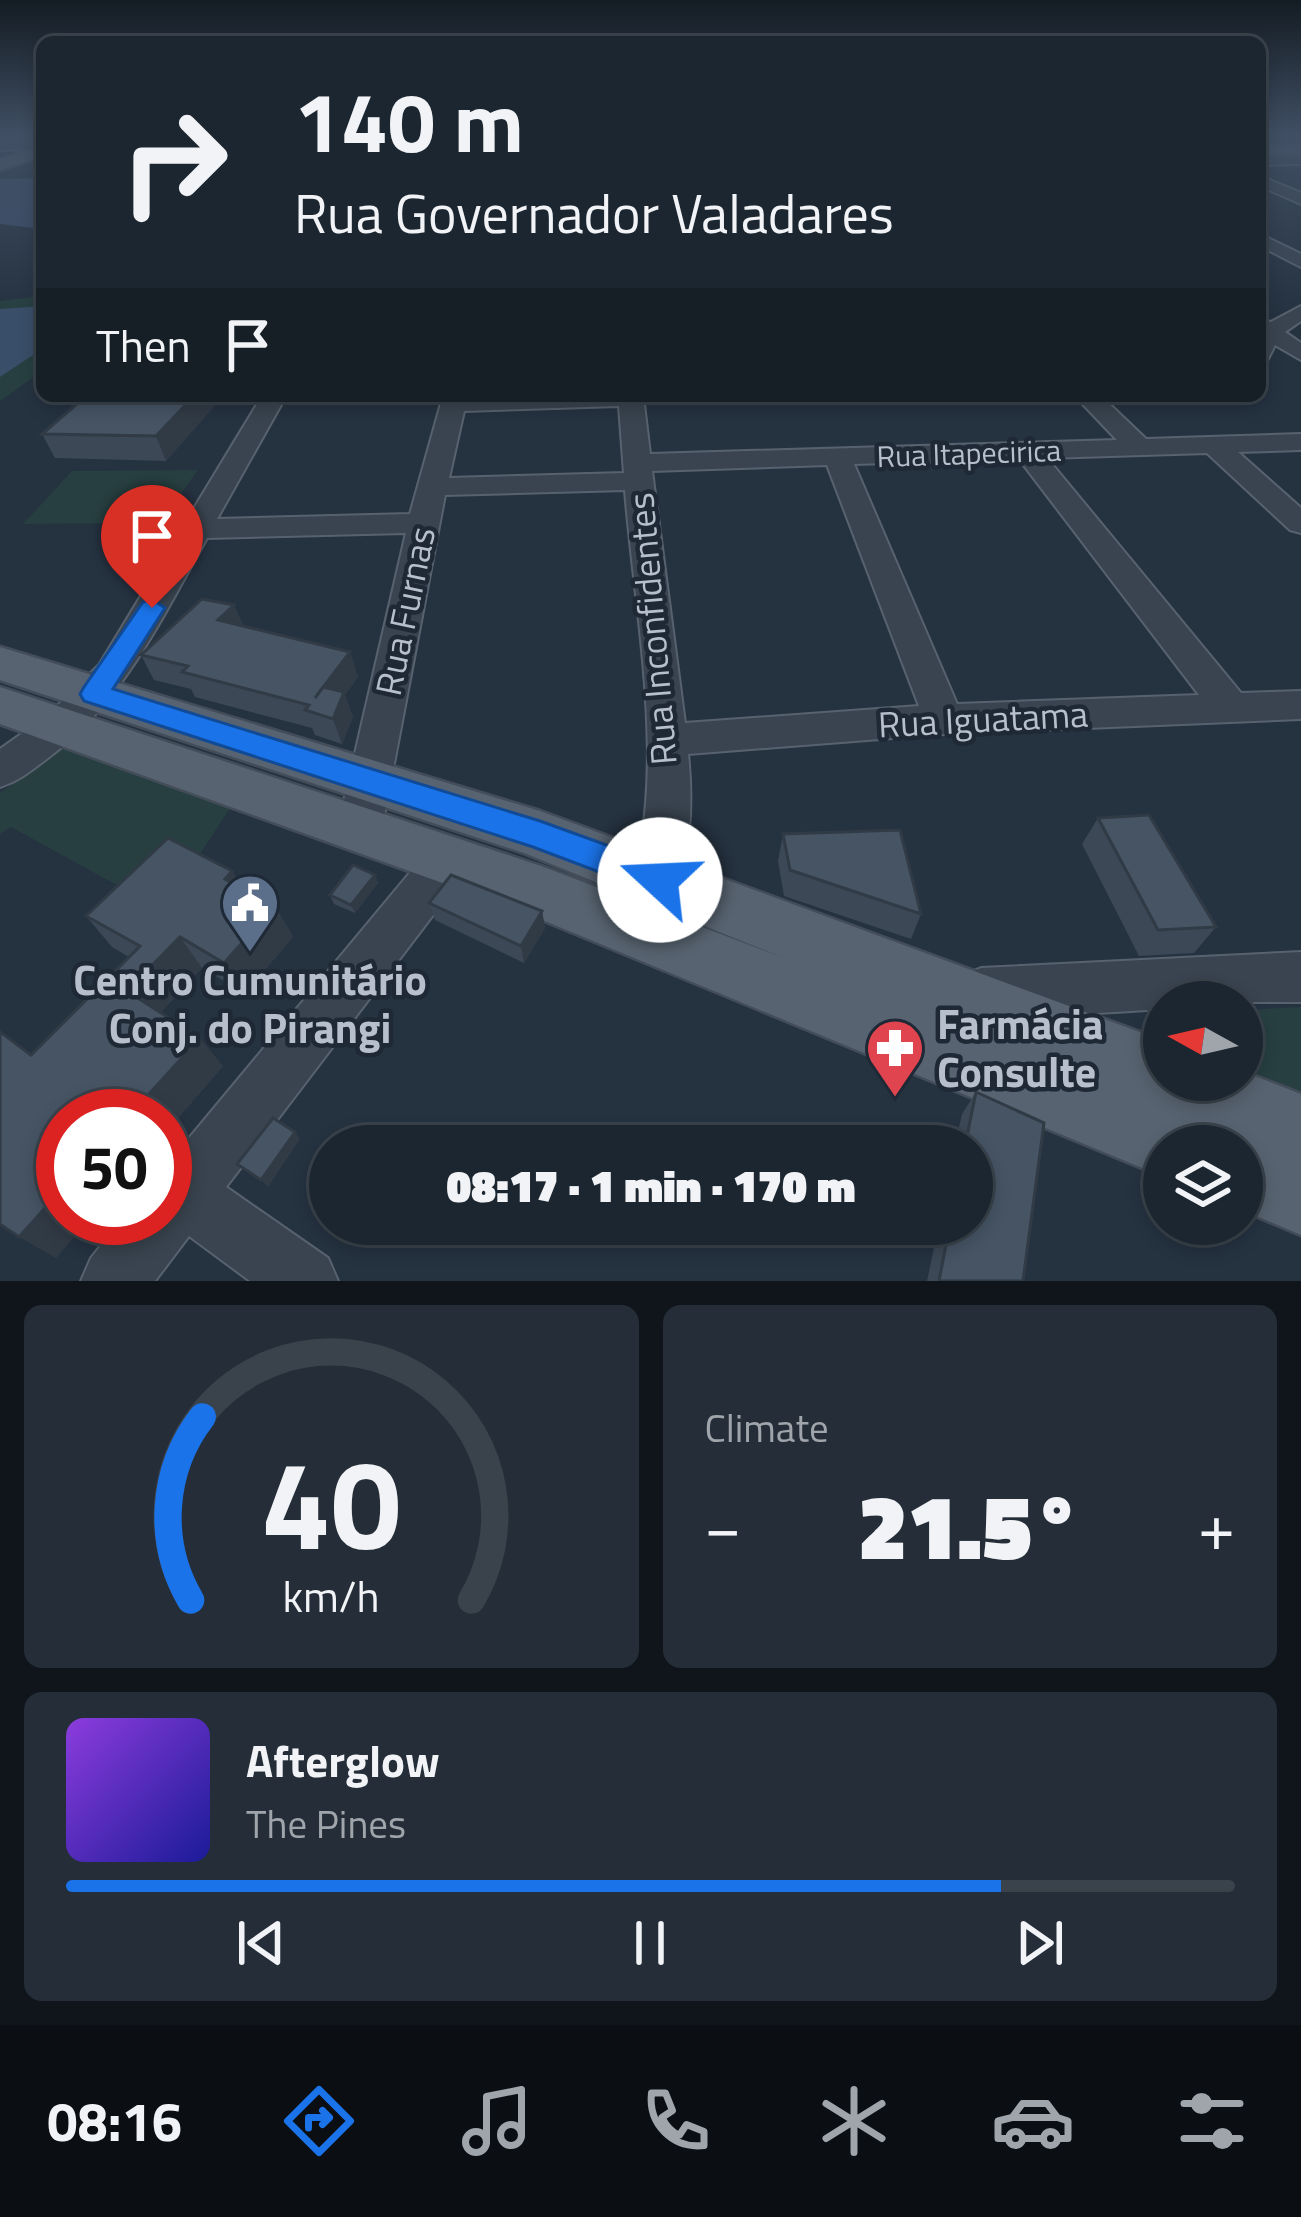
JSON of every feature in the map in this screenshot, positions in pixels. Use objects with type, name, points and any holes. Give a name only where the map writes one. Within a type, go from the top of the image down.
[{"type":"main road","points":[[0,663],[78,710],[365,803],[649,904],[963,995],[1143,1068]]},
{"type":"main road","points":[[0,705],[78,710]]},
{"type":"main road","points":[[365,803],[448,859],[649,904],[1143,1130]]},
{"type":"main road","points":[[1226,1101],[1301,1131]]},
{"type":"main road","points":[[1263,1181],[1301,1196]]},
{"type":"street","points":[[1266,241],[1301,261]]},
{"type":"street","points":[[1266,339],[1301,312]]},
{"type":"street","points":[[1266,343],[1301,356]]},
{"type":"street","points":[[0,771],[78,710],[128,651],[271,402]]},
{"type":"street","name":"Rua Furnas","points":[[365,803],[422,523],[454,402]]},
{"type":"street","name":"Rua Inconfidentes","points":[[631,402],[666,740],[649,904]]},
{"type":"street","points":[[1094,402],[1140,448]]},
{"type":"street","name":"Rua Itapecirica","points":[[433,487],[838,458],[1301,442]]},
{"type":"street","points":[[1215,446],[1301,524]]},
{"type":"street","points":[[1028,453],[1230,707]]},
{"type":"street","points":[[838,458],[944,718]]},
{"type":"street","points":[[201,529],[422,523]]},
{"type":"street","name":"Rua Iguatama","points":[[666,740],[944,718],[1301,705]]},
{"type":"street","points":[[192,1182],[448,859]]},
{"type":"street","points":[[963,995],[1301,977]]},
{"type":"street","points":[[192,1222],[305,1281]]},
{"type":"street","points":[[114,1281],[142,1245]]},
{"type":"green space","points":[[36,297],[36,375],[0,401],[0,301]]},
{"type":"green space","points":[[198,470],[160,523],[23,524],[72,471]]},
{"type":"green space","points":[[63,747],[234,802],[189,871],[153,905],[11,827],[0,834],[0,793]]},
{"type":"green space","points":[[1301,1007],[1301,1101],[1263,1087],[1263,1009]]},
{"type":"water","points":[[0,195],[36,195],[36,228],[0,224]]},
{"type":"water","points":[[36,306],[36,353],[0,377],[0,309]]},
{"type":"building","points":[[79,402],[188,402],[156,436],[42,434]]},
{"type":"building","points":[[202,599],[234,605],[218,620],[350,652],[323,687],[344,692],[333,719],[305,710],[309,705],[182,672],[188,666],[141,655]]},
{"type":"building","points":[[1149,815],[1216,927],[1158,930],[1098,818]]},
{"type":"building","points":[[900,830],[921,914],[790,870],[783,834]]},
{"type":"building","points":[[168,838],[232,871],[225,879],[275,906],[224,963],[180,937],[127,991],[200,1038],[154,1089],[36,1089],[36,1218],[19,1237],[0,1224],[0,1032],[31,1055],[140,946],[86,916]]},
{"type":"building","points":[[353,865],[375,875],[351,905],[330,895]]},
{"type":"building","points":[[451,875],[542,911],[521,946],[429,903]]},
{"type":"building","points":[[976,1092],[1044,1123],[1023,1281],[939,1281],[946,1245],[993,1245],[993,1125],[969,1125]]},
{"type":"building","points":[[273,1118],[295,1132],[261,1180],[237,1164]]},
{"type":"place","name":"Centro Cumunitário Conj. do Pirangi","points":[[250,954]]},
{"type":"place","name":"Farmácia Consulte","points":[[895,1099]]},
{"type":"route","points":[[152,608],[128,651],[95,694],[540,835],[660,880]]}]
